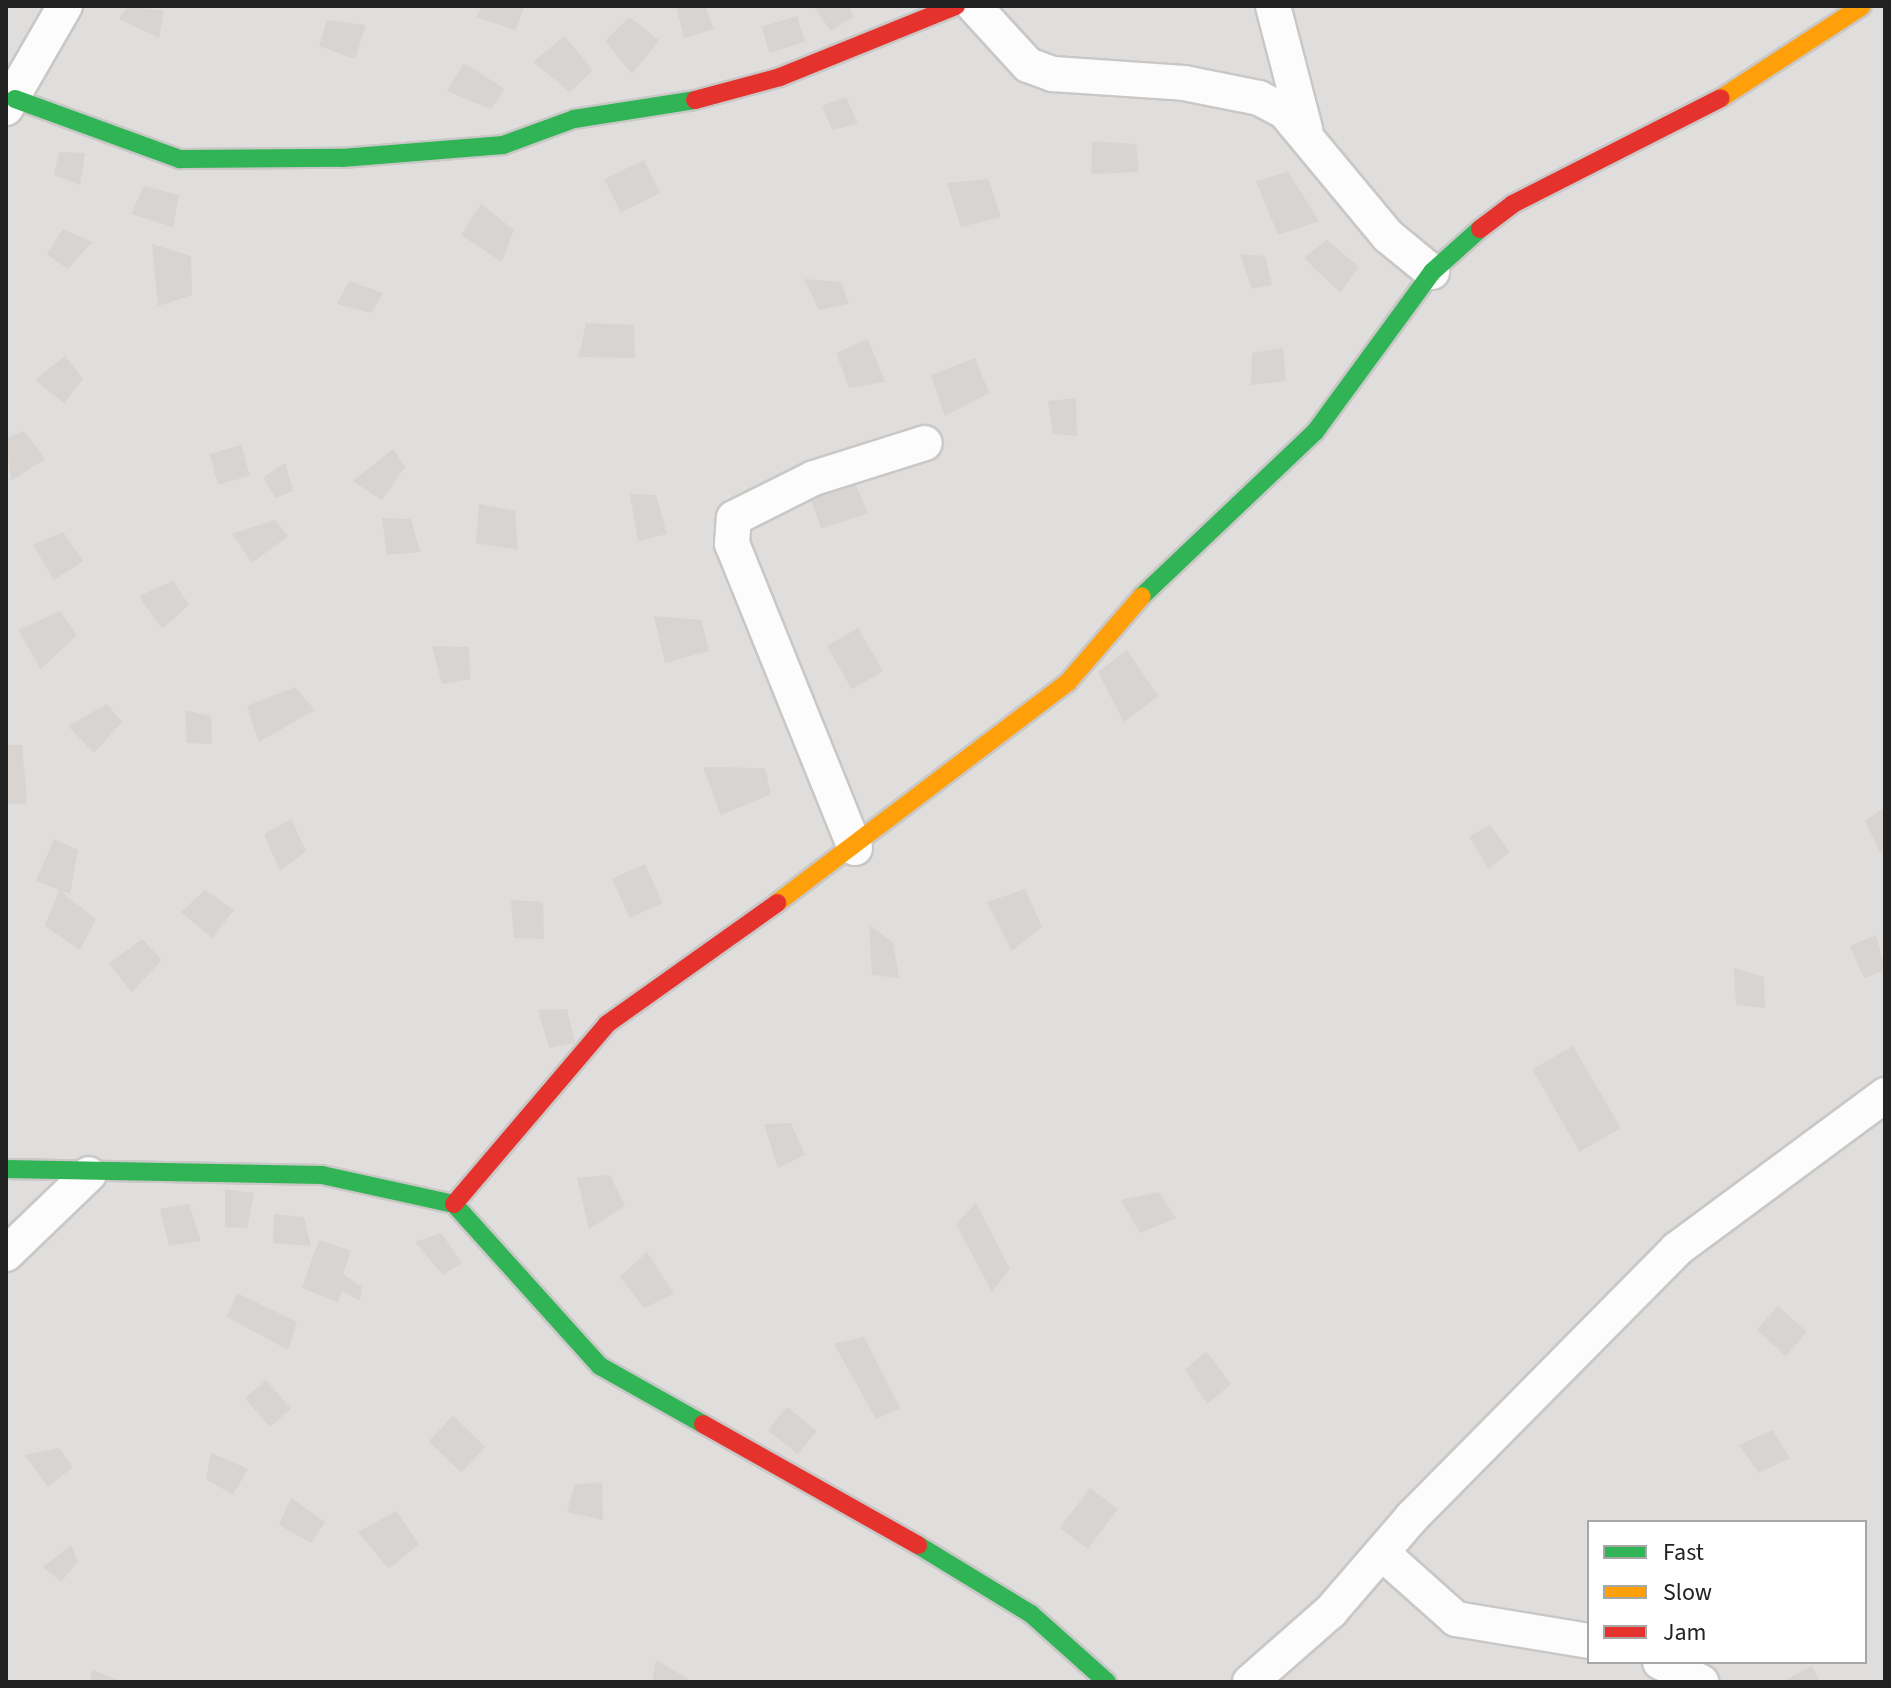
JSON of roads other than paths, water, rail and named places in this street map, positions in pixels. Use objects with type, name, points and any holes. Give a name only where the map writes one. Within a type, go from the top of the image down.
[{"type":"street","points":[[65,6],[10,104],[180,159],[342,158],[503,145],[550,125],[648,113],[780,77],[956,6]]},
{"type":"street","points":[[974,6],[1028,65],[1259,98],[1305,129],[1388,236],[1432,272]]},
{"type":"street","points":[[1273,6],[1305,129]]},
{"type":"street","points":[[454,1204],[607,1024],[855,848],[1068,682],[1149,588],[1315,432],[1432,272],[1513,204],[1713,103],[1862,6]]},
{"type":"street","points":[[855,848],[732,544],[734,518],[814,478],[925,443]]},
{"type":"street","points":[[1250,1682],[1382,1553],[1677,1249],[1885,1095]]},
{"type":"street","points":[[6,1169],[89,1174],[146,1166],[322,1175],[454,1204],[600,1366],[960,1569],[1031,1614],[1107,1682]]},
{"type":"street","points":[[6,1254],[89,1174]]},
{"type":"street","points":[[1382,1553],[1456,1619],[1587,1641]]},
{"type":"street","points":[[1664,1664],[1701,1682]]}]
